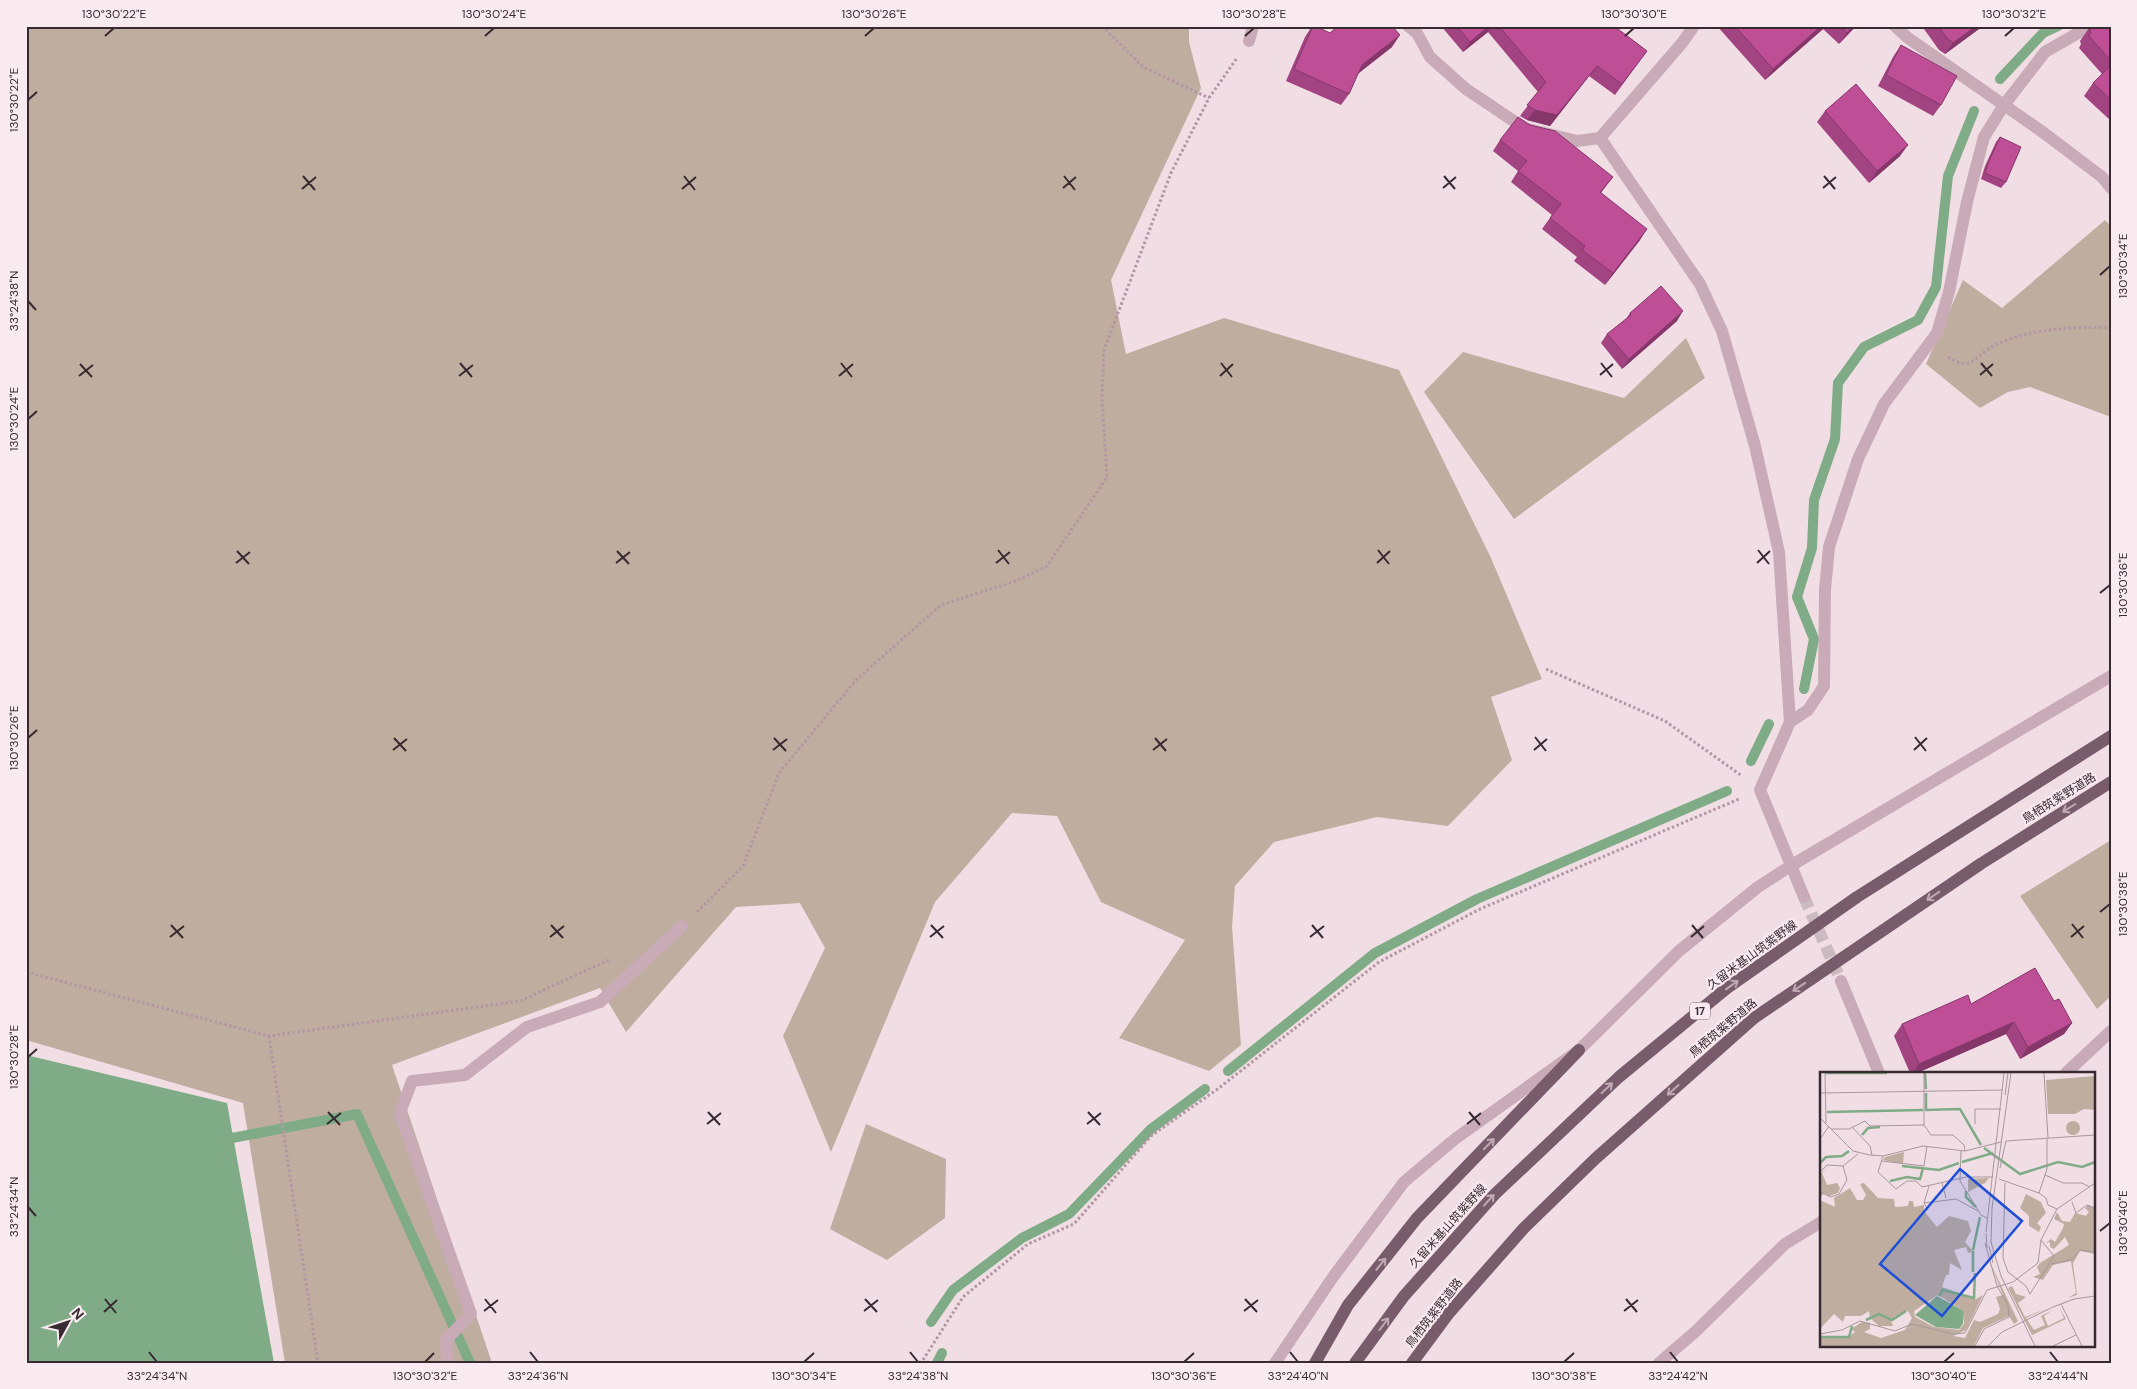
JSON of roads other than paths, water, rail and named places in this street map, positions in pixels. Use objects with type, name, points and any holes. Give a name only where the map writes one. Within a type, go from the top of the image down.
[{"type":"main road","name":"久留米基山筑紫野線","points":[[1355,1363],[1404,1296],[1495,1194],[1619,1077],[1727,988],[1857,897],[2111,736]]},
{"type":"main road","name":"鳥栖筑紫野道路","points":[[1412,1363],[1448,1313],[1524,1228],[1595,1159],[1754,1018],[1982,862],[2111,782]]},
{"type":"main road","points":[[1315,1363],[1348,1305],[1417,1218],[1579,1050]]},
{"type":"street","points":[[1249,41],[1253,26]]},
{"type":"street","points":[[1408,26],[1416,33],[1430,57],[1466,88],[1524,128],[1577,141],[1600,138],[1682,43],[1694,26]]},
{"type":"street","points":[[1895,26],[1908,38],[2044,132],[2102,177],[2111,188]]},
{"type":"street","points":[[1790,722],[1808,710],[1824,686],[1825,590],[1829,547],[1858,459],[1884,404],[1937,333],[1949,292],[1967,202],[1984,137],[2004,105],[2045,52],[2090,26]]},
{"type":"street","points":[[1600,138],[1700,284],[1722,331],[1756,446],[1779,552],[1790,722],[1760,790],[1804,897]]},
{"type":"street","points":[[1275,1363],[1333,1277],[1404,1182],[1455,1139],[1579,1050],[1679,951],[1758,888],[1792,865],[2111,676]]},
{"type":"street","points":[[448,1363],[446,1340],[471,1314],[400,1113],[412,1081],[465,1075],[527,1027],[600,1002],[682,926]]},
{"type":"street","points":[[1841,981],[1879,1072]]},
{"type":"street","points":[[2067,1072],[2111,1031]]},
{"type":"street","points":[[1659,1363],[1696,1332],[1785,1244],[1820,1223]]},
{"type":"waterway","points":[[2000,79],[2043,33],[2058,26]]},
{"type":"waterway","points":[[1804,689],[1814,639],[1797,597],[1812,548],[1814,500],[1835,439],[1838,383],[1864,347],[1918,320],[1936,287],[1948,176],[1974,111]]},
{"type":"waterway","points":[[1751,761],[1769,724]]},
{"type":"waterway","points":[[1228,1071],[1375,953],[1477,899],[1727,791]]},
{"type":"waterway","points":[[931,1322],[953,1290],[1022,1238],[1069,1214],[1151,1129],[1205,1089]]},
{"type":"waterway","points":[[222,1140],[357,1114],[470,1363]]},
{"type":"waterway","points":[[937,1363],[942,1353]]},
{"type":"tunnel","points":[[1804,897],[1841,981]]}]
